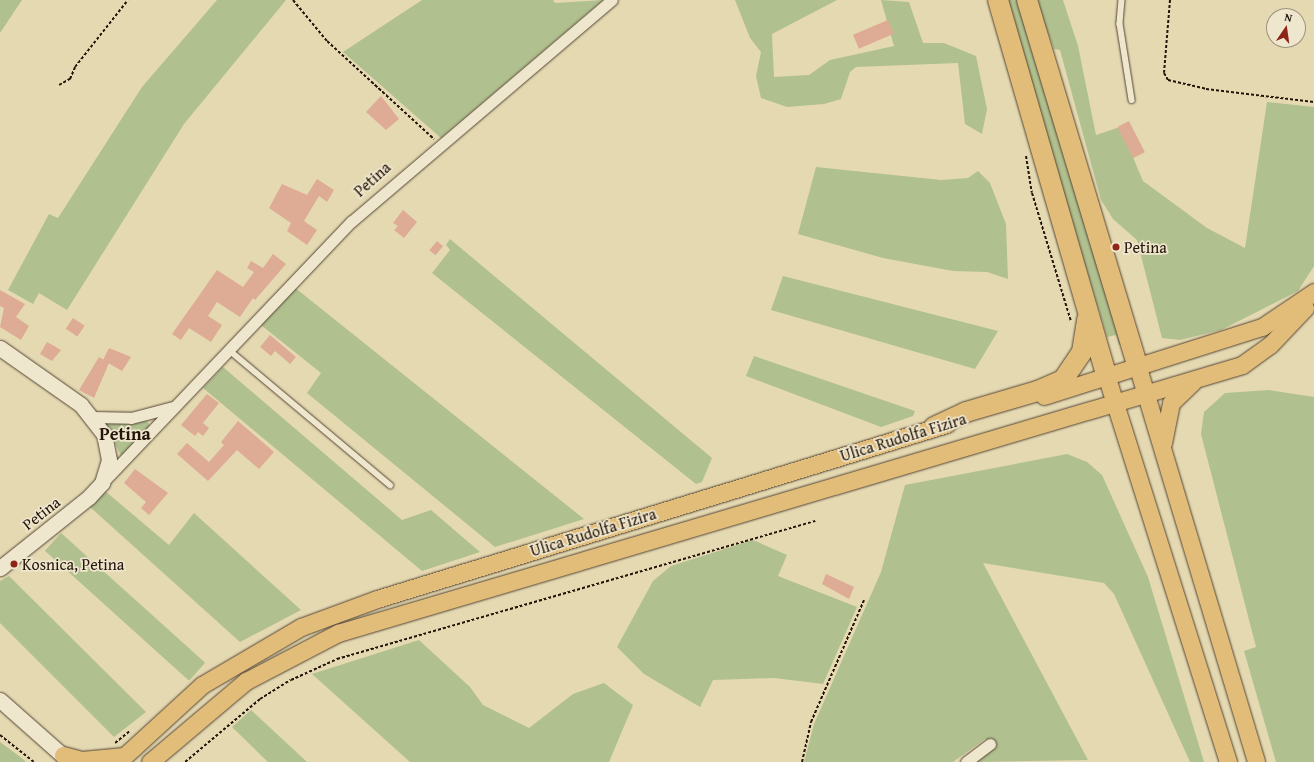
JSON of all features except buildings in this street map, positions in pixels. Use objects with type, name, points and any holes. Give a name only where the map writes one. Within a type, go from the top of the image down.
[{"type":"highway","points":[[998,0],[1107,378]]},
{"type":"highway","points":[[1027,0],[1138,368]]},
{"type":"highway","points":[[934,427],[966,412],[1038,392],[1063,380],[1082,352],[1088,309]]},
{"type":"main road","name":"Ulica Rudolfa Fizira","points":[[121,759],[202,685],[301,627],[377,599],[934,427],[1107,378],[1262,327],[1314,292]]},
{"type":"main road","name":"Ulica Rudolfa Fizira","points":[[150,762],[246,681],[338,633],[756,507],[941,457],[1202,376],[1255,358],[1314,297]]},
{"type":"main road","points":[[1138,368],[1256,762]]},
{"type":"main road","points":[[1162,447],[1171,403],[1202,376]]},
{"type":"main road","points":[[1107,378],[1228,762]]},
{"type":"main road","points":[[64,760],[121,759]]},
{"type":"street","name":"Petina","points":[[0,568],[72,512],[102,483],[228,349],[352,221],[439,145],[612,0]]},
{"type":"street","name":"Petina","points":[[0,348],[71,396],[92,416],[108,446],[109,466],[102,483]]},
{"type":"street","points":[[92,416],[131,418],[176,406]]},
{"type":"street","points":[[0,700],[64,760]]},
{"type":"street","points":[[966,762],[990,744]]},
{"type":"lane","points":[[1122,0],[1120,24],[1132,100]]},
{"type":"lane","points":[[228,349],[390,485]]},
{"type":"path","points":[[59,85],[70,79],[75,67],[128,0]]},
{"type":"path","points":[[293,0],[327,41],[386,92],[439,145]]},
{"type":"path","points":[[1170,0],[1164,73],[1168,80],[1206,89],[1314,102]]},
{"type":"path","points":[[1025,152],[1032,193],[1072,328]]},
{"type":"path","points":[[185,762],[260,699],[291,680],[337,659],[816,521]]},
{"type":"path","points":[[802,762],[811,722],[864,600]]},
{"type":"path","points":[[0,735],[34,762]]},
{"type":"green space","points":[[0,0],[22,0],[0,33]]},
{"type":"green space","points":[[217,0],[286,0],[184,124],[67,310],[39,293],[33,304],[8,290],[49,214],[58,218],[142,87]]},
{"type":"green space","points":[[422,0],[553,0],[555,3],[603,0],[441,138],[343,52]]},
{"type":"green space","points":[[735,0],[837,0],[772,34],[774,77],[809,75],[830,60],[894,46],[881,0],[909,2],[923,43],[944,43],[976,56],[987,109],[982,134],[965,124],[958,63],[856,67],[850,72],[841,99],[824,104],[787,107],[761,98],[756,76],[761,52],[750,38]]},
{"type":"green space","points":[[1005,0],[1019,0],[1124,344],[1119,345],[1116,335],[1107,337]]},
{"type":"green space","points":[[1036,0],[1063,0],[1078,46],[1096,135],[1120,127],[1143,181],[1207,228],[1245,248],[1267,102],[1314,107],[1314,266],[1298,291],[1221,330],[1180,340],[1162,338],[1137,240],[1113,219],[1101,200],[1060,50],[1054,49]]},
{"type":"green space","points":[[816,167],[941,180],[968,178],[978,171],[990,183],[1006,224],[1008,279],[987,272],[953,271],[883,258],[798,234]]},
{"type":"green space","points":[[450,239],[712,458],[702,482],[696,484],[432,273],[450,250],[446,245]]},
{"type":"green space","points":[[783,276],[998,331],[975,369],[771,310]]},
{"type":"green space","points":[[294,287],[584,519],[495,547],[307,393],[321,373],[261,325]]},
{"type":"green space","points":[[754,356],[915,411],[913,416],[881,427],[746,376]]},
{"type":"green space","points":[[223,367],[402,520],[431,510],[480,552],[422,571],[203,388]]},
{"type":"green space","points":[[1269,390],[1314,397],[1314,762],[1276,762],[1244,651],[1256,647],[1201,434],[1204,412],[1225,393]]},
{"type":"green space","points":[[104,421],[147,421],[150,426],[121,456]]},
{"type":"green space","points":[[1067,454],[1087,462],[1102,475],[1148,577],[1204,762],[1190,762],[1114,594],[1104,583],[983,563],[1088,760],[975,762],[994,748],[985,739],[953,762],[804,762],[814,724],[881,572],[905,485]]},
{"type":"green space","points":[[105,491],[169,545],[194,513],[301,610],[240,642],[90,507]]},
{"type":"green space","points":[[61,533],[205,663],[189,681],[45,551]]},
{"type":"green space","points":[[753,540],[787,555],[778,576],[857,607],[823,684],[774,678],[713,680],[700,707],[644,674],[617,647],[653,581],[671,566]]},
{"type":"green space","points":[[9,576],[146,712],[114,737],[0,623],[0,581]]},
{"type":"green space","points":[[419,640],[470,687],[483,705],[529,728],[573,694],[604,683],[633,705],[609,762],[410,762],[312,674]]},
{"type":"green space","points":[[251,710],[307,762],[268,762],[232,727]]},
{"type":"green space","points":[[0,742],[23,759],[26,762],[0,762]]},
{"type":"place","name":"Petina","points":[[1116,247]]},
{"type":"place","name":"Kosnica, Petina","points":[[14,564]]},
{"type":"district","name":"Petina","points":[[125,434]]}]
